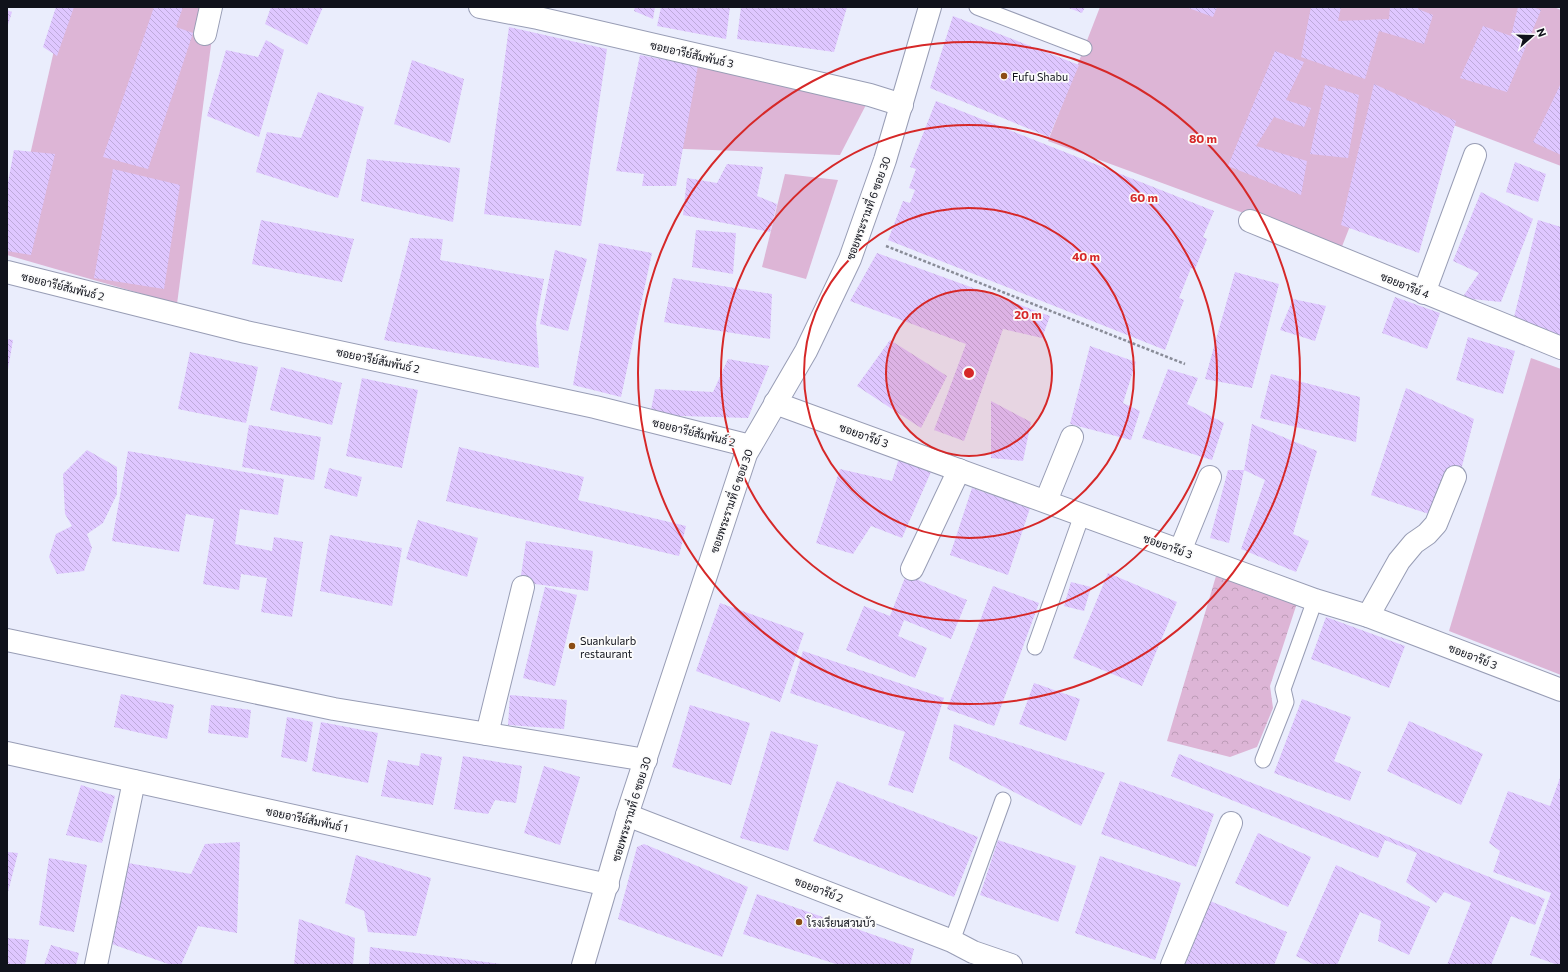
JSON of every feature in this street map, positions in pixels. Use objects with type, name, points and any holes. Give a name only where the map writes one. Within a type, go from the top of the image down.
[{"type":"street","points":[[204,34],[211,7]]},
{"type":"street","name":"ซอยอารีย์สัมพันธ์ 3","points":[[480,7],[538,18],[870,95],[902,105]]},
{"type":"street","name":"ซอยพระรามที่ 6 ซอย 30","points":[[583,965],[608,885],[627,815],[746,454],[806,351],[850,259],[885,160],[930,7]]},
{"type":"street","points":[[1424,293],[1475,155]]},
{"type":"street","name":"ซอยอารีย์ 4","points":[[1250,221],[1561,348]]},
{"type":"street","name":"ซอยอารีย์สัมพันธ์ 2","points":[[7,272],[246,332],[595,407],[750,446]]},
{"type":"street","name":"ซอยอาร๊ย์ 3","points":[[775,403],[1315,600],[1368,616],[1561,690]]},
{"type":"street","points":[[1046,501],[1072,437]]},
{"type":"street","points":[[912,569],[959,470]]},
{"type":"street","points":[[1180,551],[1210,477]]},
{"type":"street","points":[[1368,616],[1399,560],[1414,543],[1427,534],[1436,524],[1455,477]]},
{"type":"street","points":[[487,734],[523,587]]},
{"type":"street","points":[[7,640],[334,708],[646,760]]},
{"type":"street","name":"ซอยอารีย์สัมพันธ์ 1","points":[[7,753],[608,885]]},
{"type":"street","points":[[96,965],[134,781]]},
{"type":"street","name":"ซอยอาร๊ย์ 2","points":[[627,815],[952,941],[973,952],[1011,965]]},
{"type":"street","points":[[1172,965],[1231,823]]},
{"type":"lane","points":[[977,7],[1084,48]]},
{"type":"lane","points":[[1035,647],[1082,515]]},
{"type":"lane","points":[[1263,760],[1286,702],[1283,690],[1315,600]]},
{"type":"lane","points":[[952,941],[1002,800]]},
{"type":"path","points":[[886,246],[1185,364]]},
{"type":"green space","points":[[64,7],[216,7],[177,304],[7,255]]},
{"type":"green space","points":[[1100,7],[1554,7],[1561,10],[1561,166],[1398,104],[1341,249],[1048,141]]},
{"type":"green space","points":[[674,61],[868,101],[840,155],[660,148]]},
{"type":"green space","points":[[785,174],[838,180],[806,279],[762,267]]},
{"type":"green space","points":[[1531,358],[1561,369],[1561,675],[1449,631]]},
{"type":"green space","points":[[1216,576],[1297,603],[1270,686],[1273,708],[1257,747],[1230,757],[1167,741]]},
{"type":"building","points":[[56,7],[74,7],[57,56],[43,47]]},
{"type":"building","points":[[154,7],[183,7],[176,27],[193,33],[148,169],[103,157]]},
{"type":"building","points":[[271,7],[323,7],[307,45],[265,24]]},
{"type":"building","points":[[635,7],[655,7],[653,19],[634,11]]},
{"type":"building","points":[[661,7],[730,7],[726,39],[657,26]]},
{"type":"building","points":[[741,7],[847,7],[834,52],[737,39]]},
{"type":"building","points":[[1066,7],[1085,7],[1082,13]]},
{"type":"building","points":[[1186,7],[1217,7],[1213,17]]},
{"type":"building","points":[[1311,7],[1341,7],[1338,21],[1389,19],[1390,7],[1418,7],[1418,9],[1433,15],[1424,44],[1379,31],[1365,79],[1301,57]]},
{"type":"building","points":[[1518,7],[1532,7],[1541,10],[1507,92],[1460,78],[1483,26],[1511,36]]},
{"type":"building","points":[[7,10],[12,12],[7,28]]},
{"type":"building","name":"Fufu Shabu","points":[[953,16],[1079,65],[1049,137],[930,88]]},
{"type":"building","points":[[509,27],[607,49],[581,226],[484,214]]},
{"type":"building","points":[[266,40],[284,50],[259,137],[207,116],[226,50],[258,57]]},
{"type":"building","points":[[1275,51],[1304,62],[1286,100],[1311,108],[1304,127],[1274,117],[1256,146],[1307,161],[1301,195],[1228,166]]},
{"type":"building","points":[[640,55],[698,66],[676,186],[642,186],[644,174],[616,171]]},
{"type":"building","points":[[412,60],[464,79],[450,143],[394,124]]},
{"type":"building","points":[[1561,83],[1561,155],[1533,142]]},
{"type":"building","points":[[1374,84],[1456,121],[1419,253],[1341,225]]},
{"type":"building","points":[[1325,85],[1359,95],[1348,158],[1310,154]]},
{"type":"building","points":[[318,92],[364,107],[338,198],[256,172],[267,132],[301,138]]},
{"type":"building","points":[[936,101],[1214,211],[1203,237],[1207,239],[1195,269],[1191,268],[1179,298],[1184,300],[1165,350],[888,240],[903,201],[910,203],[915,190],[909,188],[916,169],[910,167]]},
{"type":"building","points":[[14,150],[55,154],[31,255],[7,251],[7,188]]},
{"type":"building","points":[[367,159],[460,168],[453,222],[361,201]]},
{"type":"building","points":[[1515,162],[1546,174],[1538,202],[1506,192]]},
{"type":"building","points":[[727,164],[763,167],[757,196],[777,204],[770,232],[683,215],[687,178],[717,183]]},
{"type":"building","points":[[113,169],[180,185],[164,289],[94,278]]},
{"type":"building","points":[[1481,192],[1533,219],[1501,302],[1462,298],[1479,273],[1453,261]]},
{"type":"building","points":[[261,220],[354,239],[342,282],[252,264]]},
{"type":"building","points":[[1538,220],[1561,227],[1561,337],[1513,321]]},
{"type":"building","points":[[696,230],[736,233],[733,274],[692,267]]},
{"type":"building","points":[[410,238],[443,239],[440,260],[544,279],[536,323],[539,368],[384,340]]},
{"type":"building","points":[[599,243],[652,253],[621,397],[573,385]]},
{"type":"building","points":[[555,250],[587,259],[568,331],[540,324]]},
{"type":"building","points":[[877,253],[1050,316],[1042,338],[1003,329],[964,441],[934,430],[966,344],[850,301]]},
{"type":"building","points":[[1235,272],[1279,284],[1252,388],[1205,379]]},
{"type":"building","points":[[673,278],[772,294],[770,339],[664,322]]},
{"type":"building","points":[[1395,297],[1440,313],[1427,349],[1382,333]]},
{"type":"building","points":[[1293,299],[1326,306],[1315,341],[1280,330]]},
{"type":"building","points":[[1468,337],[1515,351],[1503,394],[1456,380]]},
{"type":"building","points":[[7,339],[13,340],[8,369],[7,369]]},
{"type":"building","points":[[890,340],[947,376],[921,428],[857,386]]},
{"type":"building","points":[[1090,346],[1136,362],[1123,403],[1140,411],[1131,440],[1070,424]]},
{"type":"building","points":[[190,352],[258,367],[246,423],[178,409]]},
{"type":"building","points":[[728,359],[769,366],[748,418],[650,415],[655,389],[713,392]]},
{"type":"building","points":[[281,367],[342,383],[332,425],[270,410]]},
{"type":"building","points":[[1168,369],[1198,378],[1187,404],[1224,423],[1212,460],[1142,438]]},
{"type":"building","points":[[1271,374],[1360,397],[1356,442],[1260,418]]},
{"type":"building","points":[[362,378],[418,390],[402,468],[346,456]]},
{"type":"building","points":[[1406,388],[1474,419],[1460,474],[1435,516],[1371,495]]},
{"type":"building","points":[[991,401],[1031,422],[1023,461],[991,458]]},
{"type":"building","points":[[1252,424],[1317,451],[1293,534],[1309,541],[1296,572],[1241,549],[1265,480],[1244,470]]},
{"type":"building","points":[[249,425],[321,437],[314,480],[242,467]]},
{"type":"building","points":[[459,447],[584,477],[578,500],[686,526],[679,556],[446,501]]},
{"type":"building","points":[[87,450],[117,467],[117,494],[103,523],[87,534],[92,548],[84,571],[57,574],[49,557],[56,534],[72,526],[65,514],[63,474]]},
{"type":"building","points":[[128,451],[284,479],[278,515],[240,509],[235,544],[272,551],[274,537],[303,542],[292,617],[261,612],[267,578],[241,574],[239,590],[203,584],[214,519],[186,514],[179,552],[112,541]]},
{"type":"building","points":[[899,458],[931,472],[902,538],[871,526],[853,554],[816,543],[840,469],[892,481]]},
{"type":"building","points":[[329,468],[362,477],[357,497],[324,488]]},
{"type":"building","points":[[1228,470],[1244,470],[1229,543],[1210,538]]},
{"type":"building","points":[[972,488],[1030,508],[1008,575],[950,555]]},
{"type":"building","points":[[418,520],[478,538],[467,577],[406,559]]},
{"type":"building","points":[[330,535],[402,548],[392,606],[320,591]]},
{"type":"building","points":[[526,541],[593,551],[588,591],[520,582]]},
{"type":"building","points":[[1108,573],[1177,602],[1142,686],[1073,658]]},
{"type":"building","points":[[906,575],[967,600],[951,639],[904,620],[898,636],[927,648],[915,678],[846,650],[864,606],[890,616]]},
{"type":"building","points":[[1071,582],[1091,587],[1084,611],[1064,606]]},
{"type":"building","points":[[993,586],[1039,603],[994,726],[947,709]]},
{"type":"building","points":[[545,587],[577,595],[555,686],[523,678]]},
{"type":"building","points":[[720,603],[804,633],[780,702],[696,671]]},
{"type":"building","points":[[1326,617],[1405,646],[1389,688],[1311,659]]},
{"type":"building","points":[[803,651],[944,698],[913,793],[888,785],[905,732],[790,693]]},
{"type":"building","points":[[1034,683],[1080,699],[1066,741],[1019,724]]},
{"type":"building","points":[[121,694],[174,705],[167,739],[114,727]]},
{"type":"building","points":[[510,695],[567,700],[564,729],[508,725]]},
{"type":"building","points":[[1302,699],[1351,717],[1334,761],[1361,772],[1350,801],[1274,773]]},
{"type":"building","points":[[211,705],[251,710],[248,738],[208,733]]},
{"type":"building","points":[[690,705],[750,723],[731,785],[672,767]]},
{"type":"building","points":[[287,717],[313,722],[307,762],[281,757]]},
{"type":"building","points":[[1409,721],[1483,754],[1461,805],[1387,771]]},
{"type":"building","points":[[321,722],[378,733],[368,783],[312,771]]},
{"type":"building","points":[[954,724],[1105,773],[1081,826],[949,759]]},
{"type":"building","points":[[771,731],[818,745],[788,851],[740,838]]},
{"type":"building","points":[[421,753],[442,757],[433,805],[381,796],[388,760],[419,766]]},
{"type":"building","points":[[1179,754],[1545,899],[1535,925],[1511,916],[1491,965],[1447,965],[1471,903],[1444,892],[1436,903],[1406,882],[1417,853],[1385,840],[1378,858],[1171,776]]},
{"type":"building","points":[[463,756],[522,766],[516,803],[495,800],[488,814],[454,809]]},
{"type":"building","points":[[544,766],[580,777],[560,845],[524,833]]},
{"type":"building","points":[[1561,775],[1561,965],[1558,965],[1530,955],[1551,893],[1493,872],[1500,851],[1489,843],[1508,791],[1550,806]]},
{"type":"building","points":[[837,781],[978,837],[954,897],[813,841]]},
{"type":"building","points":[[1120,781],[1214,814],[1196,867],[1101,834]]},
{"type":"building","points":[[81,785],[115,796],[102,843],[66,835]]},
{"type":"building","points":[[1258,833],[1311,857],[1288,907],[1235,883]]},
{"type":"building","points":[[998,840],[1076,866],[1058,922],[980,895]]},
{"type":"building","points":[[240,842],[237,933],[198,926],[181,965],[171,965],[109,943],[128,863],[191,874],[205,844]]},
{"type":"building","points":[[644,844],[748,887],[722,957],[618,919],[637,847]]},
{"type":"building","points":[[7,852],[18,853],[8,892],[7,892]]},
{"type":"building","points":[[356,855],[431,878],[416,936],[368,932],[364,911],[345,903]]},
{"type":"building","points":[[1100,856],[1181,883],[1155,960],[1075,933]]},
{"type":"building","points":[[49,858],[87,865],[74,932],[39,925]]},
{"type":"building","points":[[1336,865],[1430,907],[1409,955],[1378,941],[1381,921],[1360,912],[1337,965],[1315,965],[1296,956]]},
{"type":"building","points":[[757,894],[914,949],[910,965],[839,965],[743,934]]},
{"type":"building","points":[[1210,901],[1287,932],[1274,965],[1185,965]]},
{"type":"building","points":[[299,919],[355,938],[353,965],[294,965]]},
{"type":"building","points":[[7,938],[29,940],[25,965],[7,965]]},
{"type":"building","points":[[51,945],[79,953],[76,965],[44,965]]},
{"type":"building","points":[[370,947],[501,964],[501,965],[369,965]]},
{"type":"place","name":"Fufu Shabu","points":[[1004,76]]},
{"type":"place","name":"Suankularb restaurant","points":[[572,646]]},
{"type":"place","name":"โรงเรียนสวนบัว","points":[[799,922]]}]
